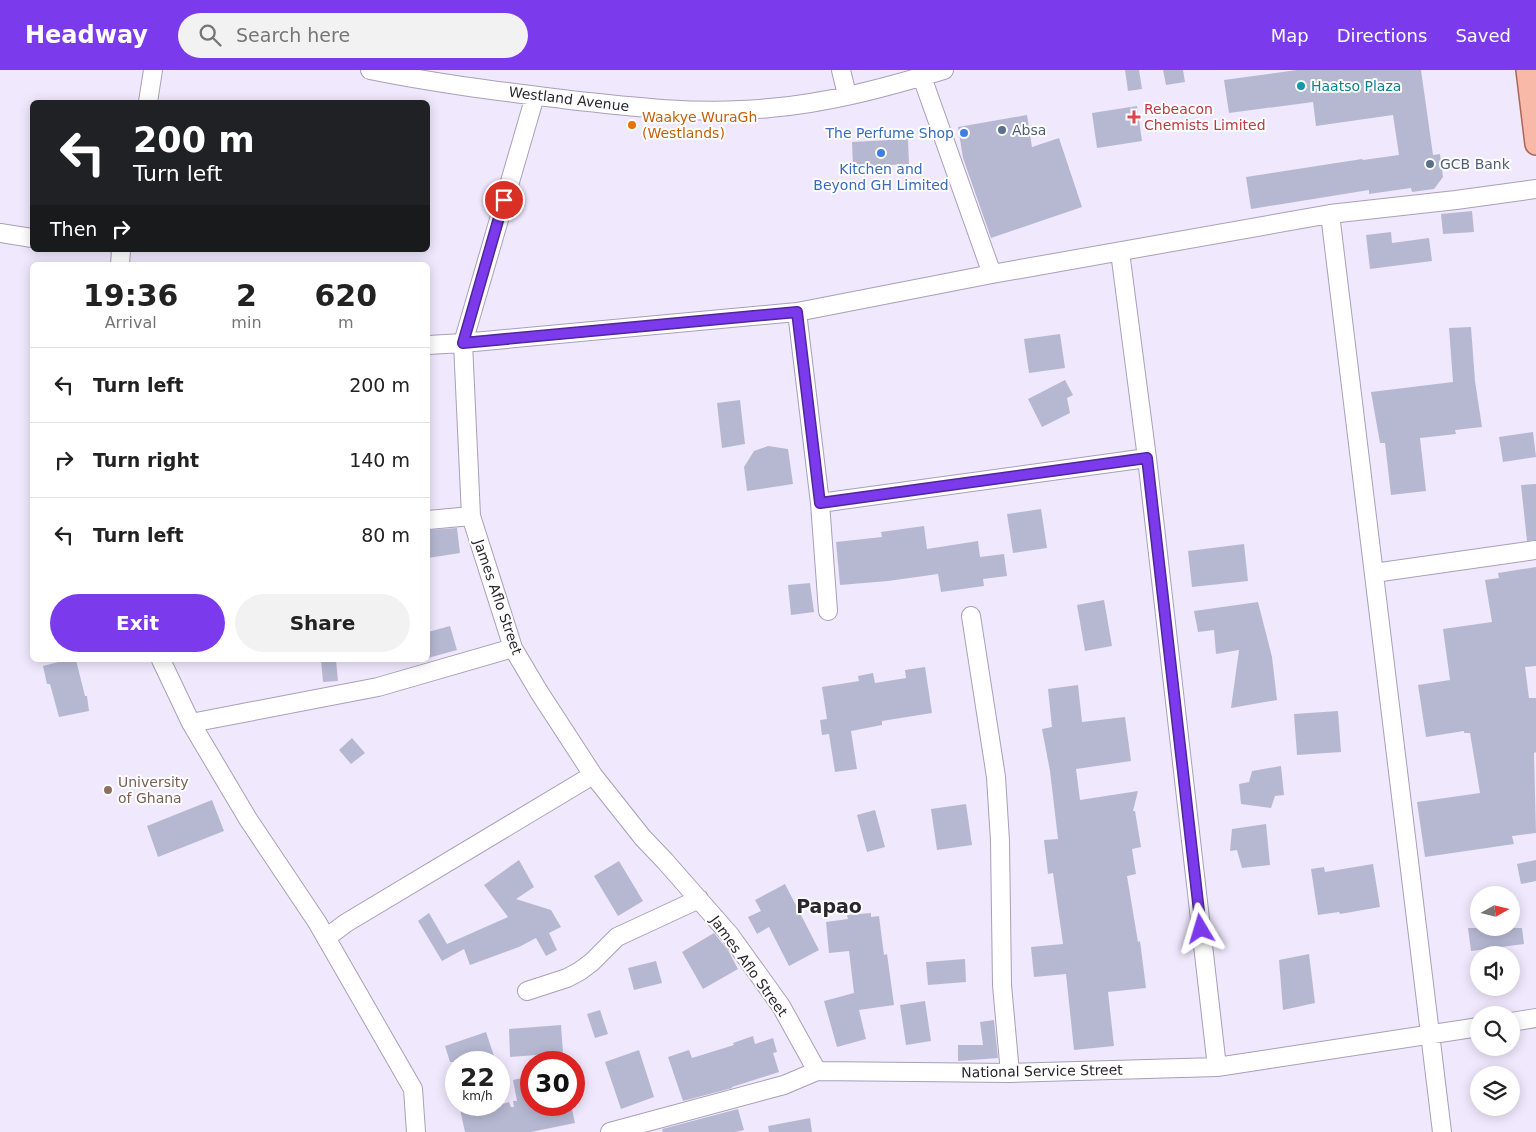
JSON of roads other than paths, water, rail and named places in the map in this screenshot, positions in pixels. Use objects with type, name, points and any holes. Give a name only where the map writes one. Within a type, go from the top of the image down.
[{"type":"main road","points":[[1527,70],[1536,144]]},
{"type":"street","points":[[148,100],[153,70]]},
{"type":"street","name":"Westland Avenue","points":[[370,70],[535,96],[613,105],[723,110],[802,104],[848,95],[944,70]]},
{"type":"street","points":[[841,70],[848,95]]},
{"type":"street","points":[[922,77],[992,274]]},
{"type":"street","name":"James Aflo Street","points":[[535,96],[463,343],[471,516],[513,648],[539,692],[593,775],[643,838],[730,935],[781,1006],[817,1071]]},
{"type":"street","points":[[430,345],[797,312],[992,274],[1330,214],[1536,189]]},
{"type":"street","points":[[1330,214],[1442,1132]]},
{"type":"street","points":[[0,233],[30,238]]},
{"type":"street","points":[[1120,252],[1147,458],[1217,1067]]},
{"type":"street","points":[[797,312],[820,503],[828,611]]},
{"type":"street","points":[[820,503],[1147,458]]},
{"type":"street","points":[[430,520],[471,516]]},
{"type":"street","points":[[1374,573],[1536,550]]},
{"type":"street","points":[[970,616],[996,777],[1000,841],[1002,984],[1010,1073]]},
{"type":"street","points":[[191,723],[378,687],[513,648]]},
{"type":"street","points":[[162,662],[191,723],[248,818],[326,938],[412,1089],[416,1132]]},
{"type":"street","points":[[326,938],[346,923],[593,775]]},
{"type":"street","points":[[528,991],[567,978],[592,962],[618,938],[699,899]]},
{"type":"street","points":[[1520,1021],[1536,1018]]},
{"type":"street","name":"National Service Street","points":[[610,1132],[784,1085],[817,1071],[1010,1073],[1217,1067],[1470,1028]]},
{"type":"place","name":"Haatso Plaza","points":[[1301,86]]},
{"type":"place","name":"Rebeacon Chemists Limited","points":[[1134,117]]},
{"type":"place","name":"Waakye WuraGh (Westlands)","points":[[632,125]]},
{"type":"place","name":"Absa","points":[[1002,130]]},
{"type":"place","name":"The Perfume Shop","points":[[964,133]]},
{"type":"place","name":"Kitchen and Beyond GH Limited","points":[[881,153]]},
{"type":"place","name":"GCB Bank","points":[[1430,164]]},
{"type":"place","name":"University of Ghana","points":[[108,790]]},
{"type":"district","name":"Papao","points":[[829,906]]}]
